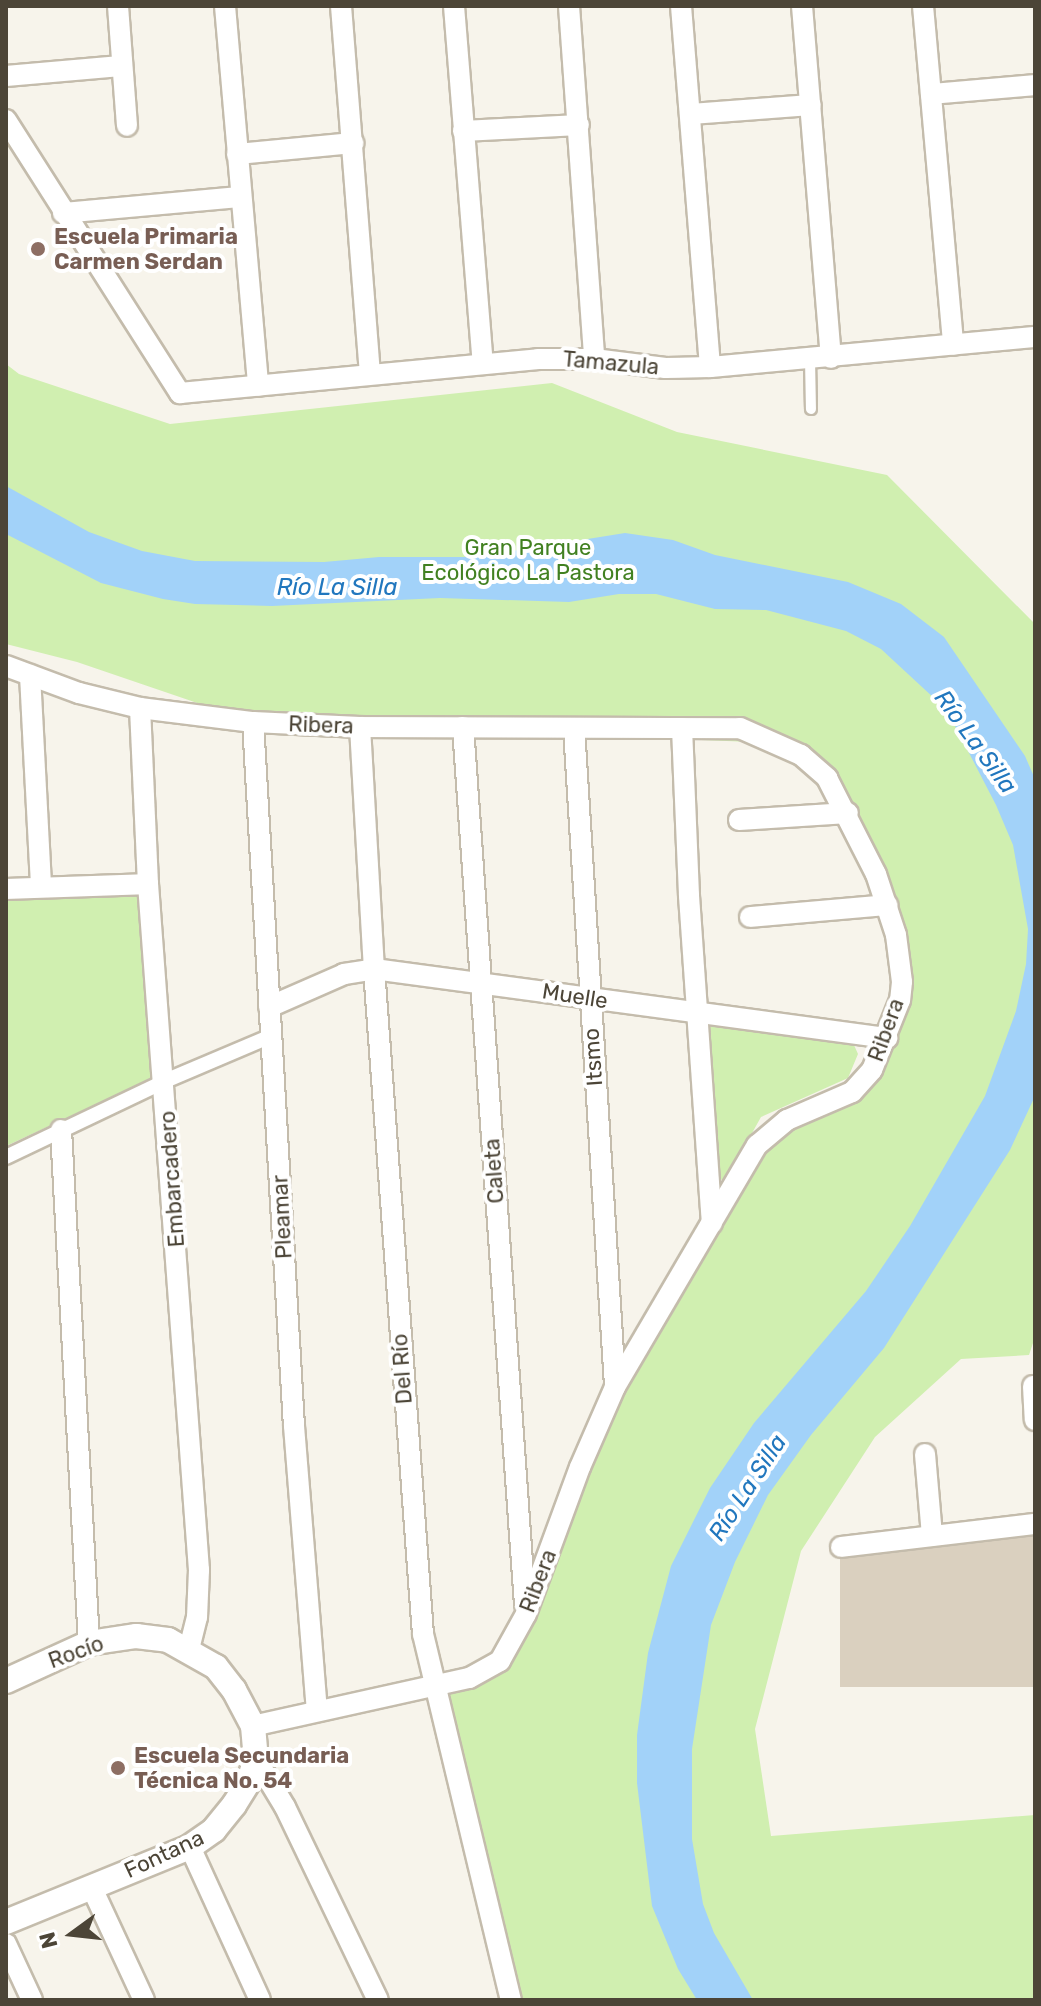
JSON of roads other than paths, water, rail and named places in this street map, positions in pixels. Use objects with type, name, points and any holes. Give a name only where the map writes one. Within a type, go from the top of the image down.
[{"type":"street","points":[[118,6],[127,126]]},
{"type":"street","points":[[225,6],[258,386]]},
{"type":"street","points":[[341,6],[370,372]]},
{"type":"street","points":[[454,6],[483,363]]},
{"type":"street","points":[[569,6],[594,359]]},
{"type":"street","points":[[681,6],[710,367]]},
{"type":"street","points":[[802,6],[811,105],[820,358]]},
{"type":"street","points":[[923,6],[953,345]]},
{"type":"street","points":[[6,76],[121,66]]},
{"type":"street","points":[[931,94],[1035,85]]},
{"type":"street","points":[[691,114],[811,105]]},
{"type":"street","points":[[6,120],[63,213],[240,197]]},
{"type":"street","points":[[463,131],[579,125]]},
{"type":"street","points":[[237,154],[353,143]]},
{"type":"street","name":"Tamazula","points":[[63,213],[173,387],[186,394],[370,372],[483,363],[594,359],[665,368],[710,367],[1035,337]]},
{"type":"street","name":"Ribera","points":[[6,666],[79,693],[140,708],[253,722],[360,727],[740,728],[779,743],[816,765],[848,813],[887,905],[896,935],[902,982],[887,1038],[872,1070],[852,1092],[787,1120],[765,1135],[615,1387],[580,1467],[526,1614],[500,1661],[485,1672],[434,1686],[253,1726]]},
{"type":"street","points":[[30,675],[41,887]]},
{"type":"street","name":"Embarcadero","points":[[140,708],[148,884],[199,1570],[197,1617],[189,1649]]},
{"type":"street","name":"Pleamar","points":[[253,722],[294,1426],[317,1711]]},
{"type":"street","name":"Del Río","points":[[360,727],[415,1565],[434,1686],[511,2000]]},
{"type":"street","name":"Caleta","points":[[463,727],[526,1614]]},
{"type":"street","name":"Itsmo","points":[[574,728],[615,1387]]},
{"type":"street","points":[[682,728],[696,1015],[712,1223]]},
{"type":"street","points":[[739,820],[848,813]]},
{"type":"street","points":[[6,889],[148,884]]},
{"type":"street","points":[[750,917],[887,905]]},
{"type":"street","name":"Muelle","points":[[269,1007],[344,974],[374,969],[480,981],[696,1015],[887,1038]]},
{"type":"street","points":[[6,1157],[165,1081],[271,1036]]},
{"type":"street","points":[[61,1130],[89,1643]]},
{"type":"street","points":[[1033,1386],[1035,1420]]},
{"type":"street","points":[[925,1454],[932,1536]]},
{"type":"street","points":[[841,1547],[1035,1524]]},
{"type":"street","name":"Rocío","points":[[6,1681],[89,1643],[136,1636],[168,1640],[189,1649],[216,1667],[234,1690],[253,1726]]},
{"type":"street","points":[[253,1726],[256,1759],[285,1807],[378,2000]]},
{"type":"street","name":"Fontana","points":[[6,1922],[190,1847],[214,1830],[234,1805],[256,1759]]},
{"type":"street","points":[[190,1847],[260,2000]]},
{"type":"street","points":[[91,1886],[144,2000]]},
{"type":"street","points":[[6,1944],[32,2000]]},
{"type":"lane","points":[[811,409],[820,358]]},
{"type":"water","name":"Río La Silla","points":[[6,486],[89,532],[142,551],[195,561],[324,562],[379,557],[475,557],[625,533],[673,540],[715,555],[848,582],[901,604],[944,637],[1025,756],[1035,779],[1035,1096],[1010,1150],[884,1348],[811,1435],[768,1495],[735,1562],[711,1625],[692,1749],[692,1839],[703,1904],[714,1933],[753,2000],[697,2000],[678,1969],[652,1906],[637,1783],[637,1735],[648,1653],[671,1566],[710,1488],[754,1423],[866,1291],[910,1226],[985,1096],[1016,1011],[1026,964],[1028,929],[1013,845],[996,805],[954,724],[935,699],[881,649],[846,631],[766,610],[715,609],[656,594],[619,594],[569,602],[440,598],[272,606],[195,604],[163,599],[101,583],[6,534]]},
{"type":"place","name":"Escuela Primaria Carmen Serdan","points":[[38,249]]},
{"type":"place","name":"Escuela Secundaria Técnica No. 54","points":[[118,1768]]},
{"type":"park label","name":"Gran Parque Ecológico La Pastora","points":[[528,560]]}]
